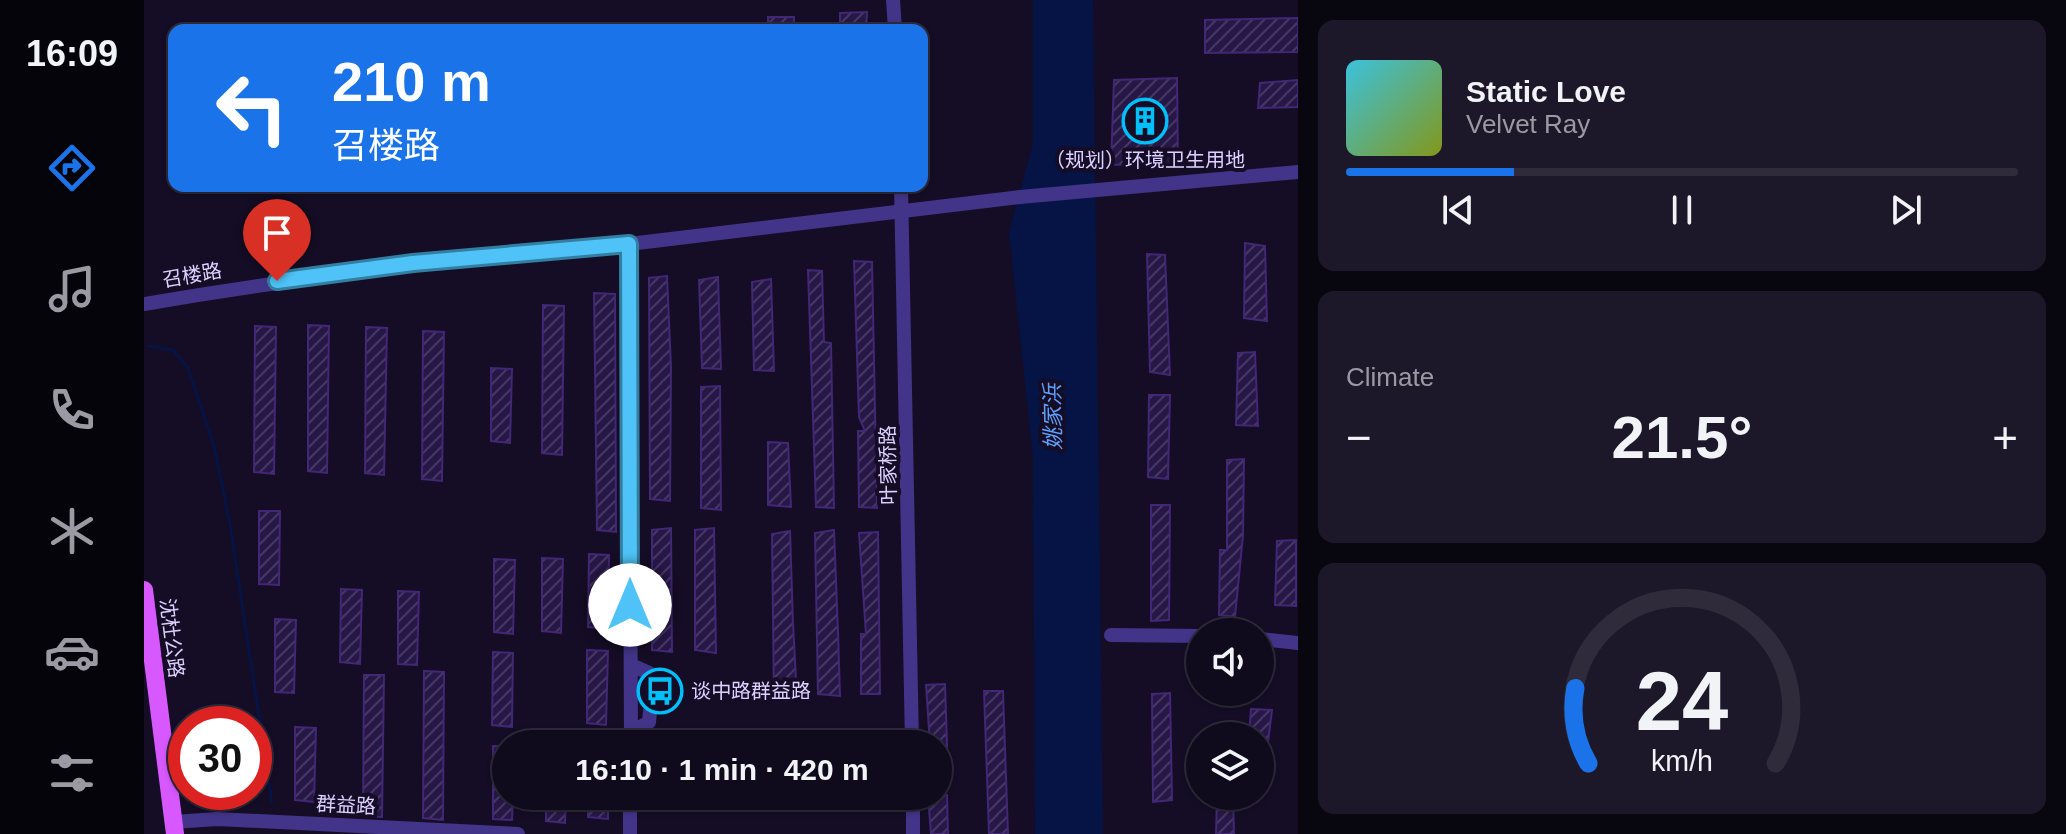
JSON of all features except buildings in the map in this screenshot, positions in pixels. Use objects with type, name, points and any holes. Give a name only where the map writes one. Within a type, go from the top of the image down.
[{"type":"main road","name":"沈杜公路","points":[[144,590],[174,828]]},
{"type":"street","points":[[893,0],[895,24]]},
{"type":"street","name":"召楼路","points":[[144,304],[303,276],[398,265],[629,244],[902,209],[1298,172]]},
{"type":"street","name":"叶家桥路","points":[[901,192],[912,730]]},
{"type":"street","points":[[629,244],[631,730]]},
{"type":"street","points":[[1111,635],[1186,636]]},
{"type":"street","points":[[1274,640],[1298,643]]},
{"type":"street","points":[[631,665],[649,673],[653,681],[649,722],[640,730]]},
{"type":"street","points":[[630,810],[630,834]]},
{"type":"street","points":[[913,810],[913,834]]},
{"type":"street","name":"群益路","points":[[174,828],[217,819],[518,834]]},
{"type":"water","name":"姚家浜","points":[[1033,0],[1093,0],[1103,834],[1035,834],[1033,458],[1009,232],[1033,143]]},
{"type":"waterway","points":[[148,346],[173,350],[188,368],[214,446],[230,524],[257,706]]},
{"type":"place","name":"（规划）环境卫生用地","points":[[1145,121]]},
{"type":"place","name":"谈中路群益路","points":[[660,691]]},
{"type":"route","points":[[277,281],[413,263],[629,244],[630,605]]}]
